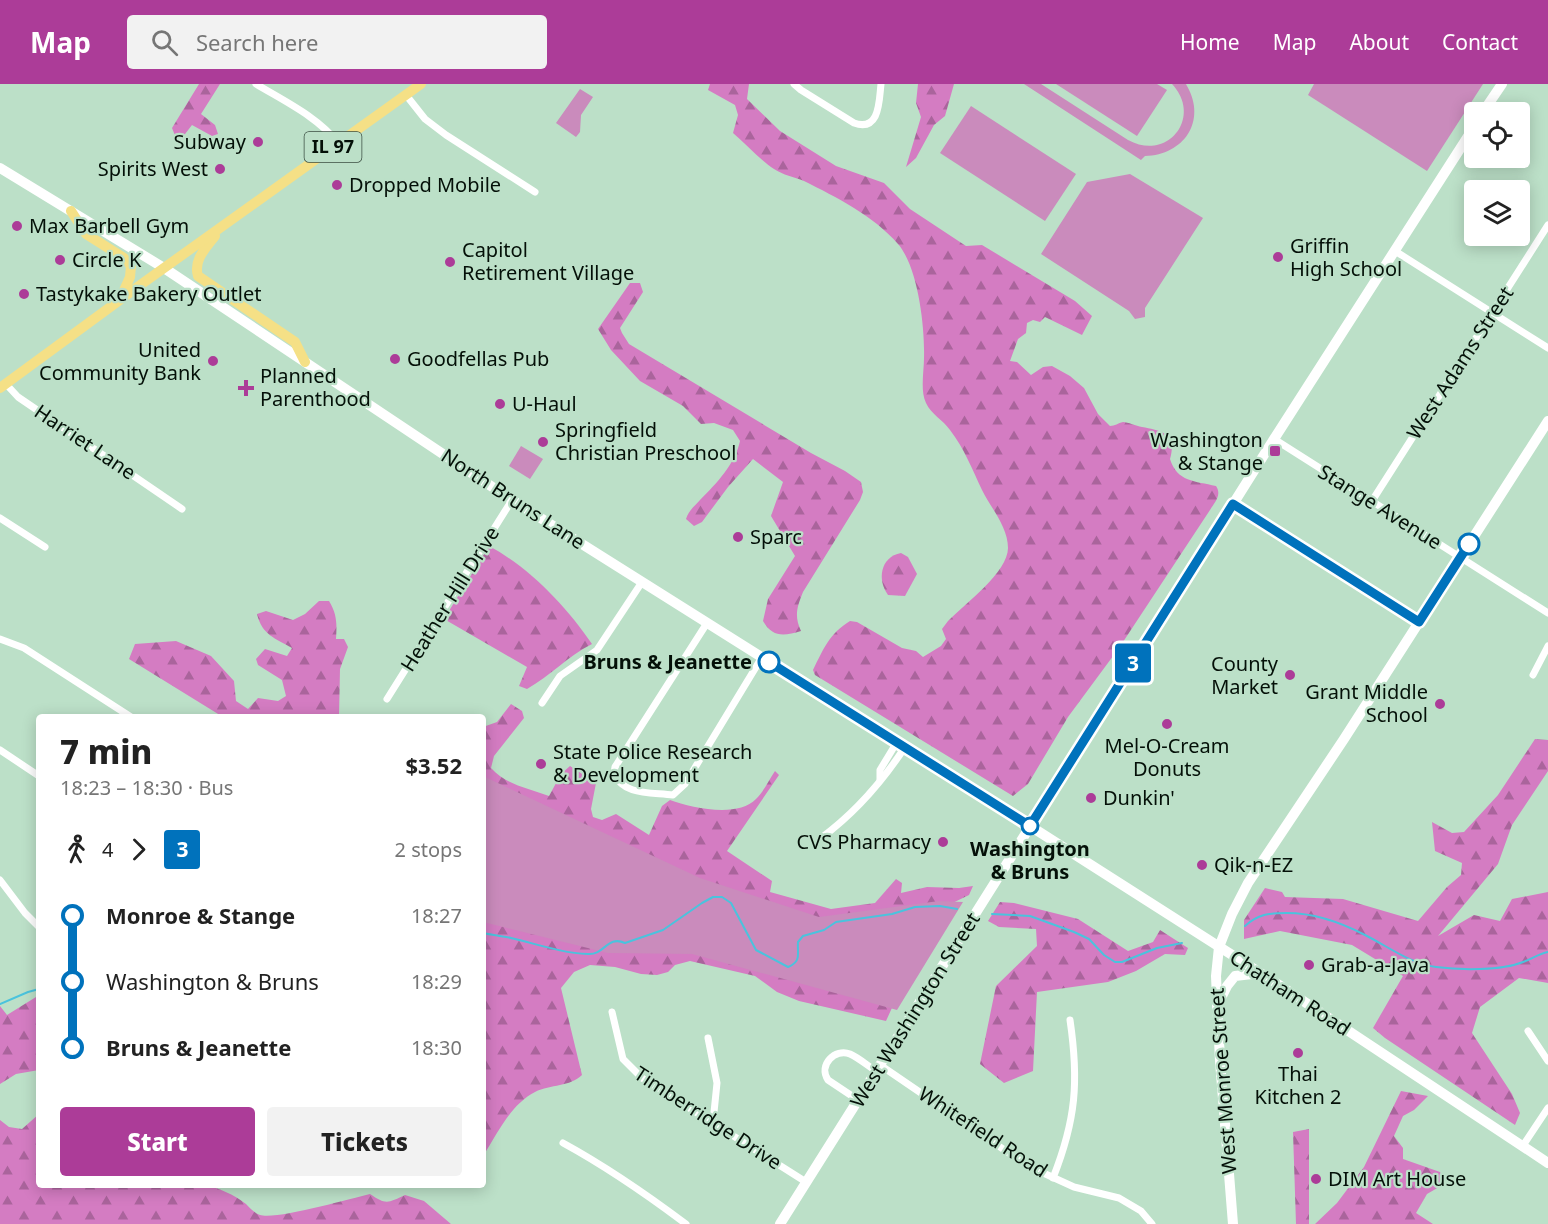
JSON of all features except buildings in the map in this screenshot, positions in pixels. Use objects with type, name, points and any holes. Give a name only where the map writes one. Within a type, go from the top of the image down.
[{"type":"main road","name":"IL 97","points":[[3,386],[421,84]]},
{"type":"main road","points":[[71,211],[87,234],[124,258],[131,266],[130,278],[119,301]]},
{"type":"main road","points":[[221,227],[198,260],[196,269],[198,276],[295,342],[305,362]]},
{"type":"street","points":[[256,84],[296,108],[332,134],[338,143]]},
{"type":"street","points":[[794,84],[854,123],[863,125],[870,123],[877,116],[881,84]]},
{"type":"street","points":[[1490,102],[1502,84]]},
{"type":"street","points":[[406,95],[432,125],[535,192]]},
{"type":"street","name":"West Washington Street","points":[[780,1224],[1274,439],[1464,142]]},
{"type":"street","name":"North Bruns Lane","points":[[0,168],[164,268],[512,500],[1030,826]]},
{"type":"street","name":"West Adams Street","points":[[1372,501],[1548,225]]},
{"type":"street","points":[[1395,251],[1548,348]]},
{"type":"street","name":"Harriet Lane","points":[[3,386],[182,509]]},
{"type":"street","name":"West Monroe Street","points":[[1233,1224],[1216,1006],[1219,947],[1246,886],[1548,422]]},
{"type":"street","name":"Stange Avenue","points":[[1274,439],[1548,613]]},
{"type":"street","name":"Heather Hill Drive","points":[[387,699],[512,500]]},
{"type":"street","points":[[1233,504],[1419,622]]},
{"type":"street","points":[[0,519],[45,548]]},
{"type":"street","points":[[542,703],[560,676],[591,655],[602,644],[642,582]]},
{"type":"street","points":[[707,622],[615,767],[614,774],[621,785],[630,790],[673,795],[684,786],[762,657]]},
{"type":"street","points":[[0,639],[24,648],[125,714]]},
{"type":"street","points":[[1533,675],[1548,646]]},
{"type":"street","points":[[821,838],[856,810],[880,780],[888,774],[901,745]]},
{"type":"street","points":[[0,750],[36,774]]},
{"type":"street","name":"Chatham Road","points":[[1030,826],[1273,981],[1548,1163]]},
{"type":"street","points":[[0,880],[36,924]]},
{"type":"street","points":[[1216,1006],[1231,980],[1238,975],[1252,974],[1273,981]]},
{"type":"street","name":"Timberridge Drive","points":[[612,1012],[623,1059],[631,1069],[806,1182]]},
{"type":"street","points":[[1053,1178],[1069,1134],[1075,1100],[1076,1074],[1070,1020]]},
{"type":"street","points":[[1528,1031],[1548,1061]]},
{"type":"street","points":[[708,1038],[717,1083],[713,1122]]},
{"type":"street","name":"Whitefield Road","points":[[858,1100],[828,1080],[826,1076],[825,1069],[828,1061],[838,1053],[850,1054],[878,1068],[1028,1166],[1074,1186],[1119,1198],[1141,1211],[1152,1224]]},
{"type":"street","points":[[1522,1147],[1548,1108]]},
{"type":"street","points":[[563,1143],[597,1161],[686,1224]]},
{"type":"green space","points":[[199,84],[220,84],[201,114],[215,125],[218,134],[212,136],[192,125],[182,138],[176,138],[172,128]]},
{"type":"green space","points":[[710,84],[749,84],[747,99],[780,131],[836,166],[884,183],[910,209],[966,246],[982,245],[1075,301],[1092,316],[1082,335],[1045,317],[1040,322],[1033,320],[1027,323],[1026,333],[1018,339],[1010,361],[1017,362],[1031,375],[1043,367],[1052,366],[1070,376],[1084,388],[1098,414],[1110,426],[1125,422],[1162,432],[1172,444],[1170,459],[1177,472],[1188,479],[1216,486],[1218,489],[1214,504],[1119,648],[1068,717],[1028,784],[1013,796],[815,675],[813,670],[828,642],[850,621],[857,622],[902,648],[916,651],[923,657],[941,646],[946,639],[942,629],[948,621],[984,587],[1001,567],[1008,548],[1007,540],[1002,525],[960,444],[931,410],[924,398],[924,345],[919,298],[905,254],[888,234],[866,216],[816,187],[777,171],[764,161],[733,133],[738,115],[735,105],[708,90]]},
{"type":"green space","points":[[918,84],[954,84],[945,116],[934,125],[916,158],[906,167],[921,117],[916,103]]},
{"type":"green space","points":[[630,283],[640,283],[643,292],[620,328],[629,344],[861,482],[863,492],[860,500],[803,592],[797,612],[801,631],[789,634],[775,633],[763,621],[768,599],[795,556],[771,516],[783,482],[753,459],[728,487],[702,522],[694,526],[686,519],[692,509],[725,473],[740,441],[733,430],[714,423],[701,424],[683,406],[640,381],[611,350],[598,329]]},
{"type":"green space","points":[[489,546],[519,565],[546,589],[571,616],[592,644],[527,689],[519,686],[527,667],[444,619]]},
{"type":"green space","points":[[901,553],[908,557],[917,574],[905,596],[888,595],[882,583],[882,570],[889,559]]},
{"type":"green space","points":[[319,601],[329,601],[336,619],[336,639],[344,639],[348,647],[340,669],[339,714],[218,714],[129,659],[135,644],[176,641],[211,656],[234,681],[236,701],[248,709],[258,698],[278,701],[286,696],[282,680],[258,665],[256,659],[265,649],[287,656],[292,648],[266,631],[257,614],[266,611],[293,620],[305,614]]},
{"type":"green space","points":[[511,704],[522,711],[524,718],[494,756],[491,768],[497,774],[511,782],[549,796],[561,774],[570,766],[596,783],[591,809],[593,817],[602,820],[616,814],[649,835],[662,806],[670,800],[714,810],[738,808],[756,799],[775,771],[779,775],[727,851],[772,881],[770,892],[831,909],[875,903],[896,879],[902,883],[901,893],[927,887],[973,886],[969,895],[936,911],[886,1021],[799,1001],[777,992],[755,976],[690,961],[675,965],[668,972],[657,975],[590,965],[574,972],[561,988],[582,1075],[572,1082],[541,1089],[518,1104],[486,1151],[486,726],[497,722]]},
{"type":"green space","points":[[1535,739],[1548,740],[1548,771],[1512,825],[1498,864],[1438,936],[1474,915],[1500,921],[1512,899],[1548,892],[1548,983],[1519,978],[1480,1007],[1472,1033],[1512,1094],[1520,1113],[1515,1125],[1373,1028],[1403,976],[1352,945],[1280,931],[1244,939],[1244,920],[1265,888],[1282,892],[1285,897],[1343,899],[1418,921],[1447,887],[1461,875],[1462,863],[1435,851],[1432,822],[1452,833],[1464,832],[1498,795]]},
{"type":"green space","points":[[1000,902],[1014,903],[1078,919],[1128,951],[1153,942],[1160,930],[1188,948],[1185,955],[1165,954],[1136,971],[1108,982],[1037,992],[1033,1071],[1004,1083],[980,1064],[996,986],[1037,946],[1036,929],[999,927],[988,921]]},
{"type":"green space","points":[[36,997],[36,1071],[16,1074],[0,1084],[0,1006],[7,1015]]},
{"type":"green space","points":[[1401,1091],[1428,1096],[1414,1110],[1403,1116],[1394,1136],[1403,1148],[1403,1159],[1440,1172],[1446,1183],[1427,1194],[1416,1213],[1433,1224],[1315,1224],[1337,1203],[1364,1167]]},
{"type":"green space","points":[[36,1117],[36,1188],[214,1188],[242,1201],[258,1214],[268,1216],[296,1212],[370,1194],[387,1202],[405,1195],[424,1201],[451,1224],[0,1224],[0,1120],[9,1127],[22,1129]]},
{"type":"green space","points":[[1309,1129],[1309,1224],[1296,1224],[1293,1132]]},
{"type":"shaded area","points":[[1024,84],[1041,84],[1128,140],[1143,145],[1156,145],[1168,141],[1177,133],[1184,110],[1181,97],[1172,84],[1186,84],[1193,99],[1193,123],[1181,143],[1171,150],[1145,156],[1141,160]]},
{"type":"shaded area","points":[[1056,84],[1157,84],[1167,90],[1137,136]]},
{"type":"shaded area","points":[[1314,84],[1483,84],[1471,102],[1464,102],[1464,114],[1427,171],[1308,95]]},
{"type":"shaded area","points":[[580,89],[593,97],[581,115],[580,132],[576,137],[556,123]]},
{"type":"shaded area","points":[[971,106],[1076,174],[1045,221],[940,153]]},
{"type":"shaded area","points":[[1130,174],[1203,218],[1145,308],[1145,317],[1135,319],[1129,311],[1041,254],[1087,182]]},
{"type":"shaded area","points":[[521,446],[543,459],[530,479],[509,466]]},
{"type":"shaded area","points":[[486,777],[700,878],[819,917],[939,901],[963,902],[897,1010],[692,954],[608,953],[486,923]]},
{"type":"waterway","points":[[486,934],[568,952],[588,954],[598,952],[614,941],[625,943],[663,930],[702,903],[713,897],[722,897],[731,903],[756,950],[788,967],[797,960],[798,942],[803,936],[824,930],[836,922],[892,914],[915,907],[940,906],[957,909]]},
{"type":"waterway","points":[[1245,926],[1269,914],[1297,913],[1317,917],[1356,930],[1417,962],[1445,968],[1503,967],[1548,952]]},
{"type":"waterway","points":[[992,914],[1030,916],[1074,932],[1089,939],[1104,955],[1115,962],[1122,962],[1157,948],[1182,943]]},
{"type":"waterway","points":[[0,1004],[36,990]]},
{"type":"bus line","name":"3","points":[[769,662],[1030,826],[1233,504],[1419,622],[1469,544]]},
{"type":"place","name":"Subway","points":[[258,142]]},
{"type":"place","name":"Spirits West","points":[[220,169]]},
{"type":"place","name":"Dropped Mobile","points":[[337,185]]},
{"type":"place","name":"Max Barbell Gym","points":[[17,226]]},
{"type":"place","name":"Griffin High School","points":[[1278,257]]},
{"type":"place","name":"Circle K","points":[[60,260]]},
{"type":"place","name":"Capitol Retirement Village","points":[[450,262]]},
{"type":"place","name":"Tastykake Bakery Outlet","points":[[24,294]]},
{"type":"place","name":"Goodfellas Pub","points":[[395,359]]},
{"type":"place","name":"United Community Bank","points":[[213,361]]},
{"type":"place","name":"Planned Parenthood","points":[[246,388]]},
{"type":"place","name":"U-Haul","points":[[500,404]]},
{"type":"place","name":"Springfield Christian Preschool","points":[[543,442]]},
{"type":"place","name":"Washington & Stange","points":[[1275,451]]},
{"type":"place","name":"Sparc","points":[[738,537]]},
{"type":"place","name":"Bruns & Jeanette","points":[[769,662]]},
{"type":"place","name":"County Market","points":[[1290,675]]},
{"type":"place","name":"Grant Middle School","points":[[1440,704]]},
{"type":"place","name":"Mel-O-Cream Donuts","points":[[1167,724]]},
{"type":"place","name":"State Police Research & Development","points":[[541,764]]},
{"type":"place","name":"Dunkin'","points":[[1091,798]]},
{"type":"place","name":"Washington & Bruns","points":[[1030,826]]},
{"type":"place","name":"CVS Pharmacy","points":[[943,842]]},
{"type":"place","name":"Qik-n-EZ","points":[[1202,865]]},
{"type":"place","name":"Grab-a-Java","points":[[1309,965]]},
{"type":"place","name":"Thai Kitchen 2","points":[[1298,1053]]},
{"type":"place","name":"DIM Art House","points":[[1316,1179]]}]
